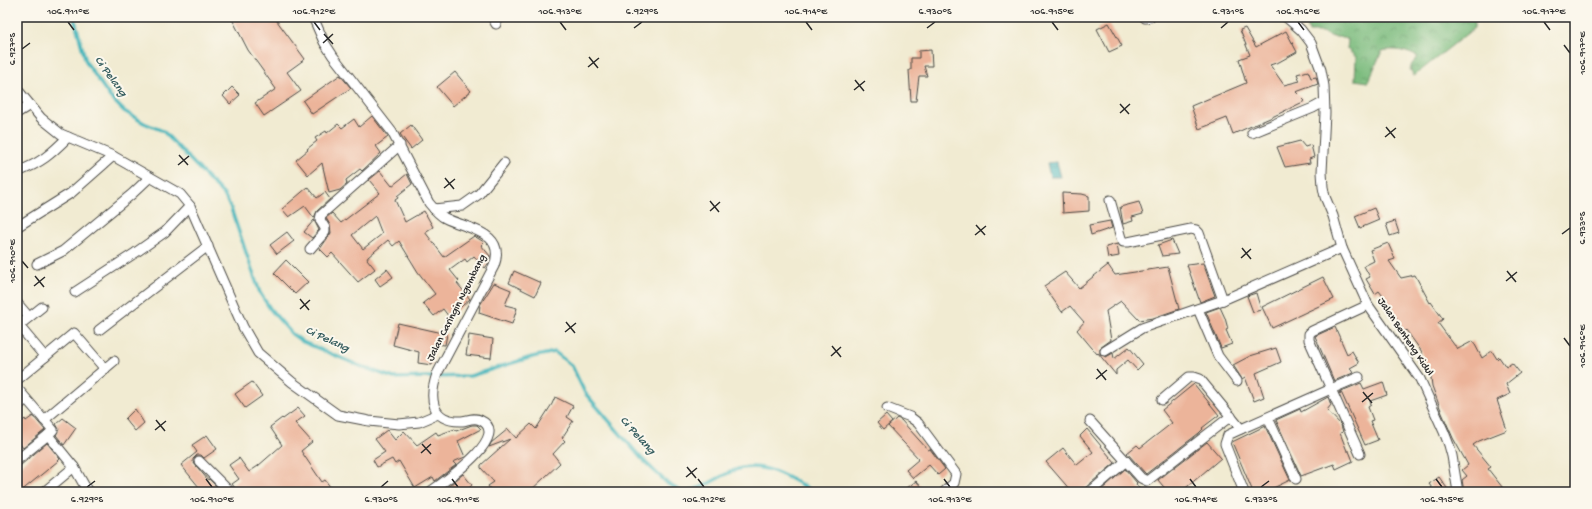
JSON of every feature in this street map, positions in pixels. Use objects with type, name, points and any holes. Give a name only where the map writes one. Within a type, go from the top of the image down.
[{"type":"street","name":"Jalan Caringin Ngumbang","points":[[313,17],[324,42],[333,56],[384,120],[400,145],[420,186],[434,209],[444,218],[480,231],[492,241],[496,250],[497,259],[437,374],[432,397],[438,414]]},
{"type":"street","name":"Jalan Benteng Kidul","points":[[1286,17],[1302,30],[1317,55],[1324,86],[1323,187],[1342,248],[1368,305],[1420,379],[1449,445],[1458,492]]},
{"type":"street","points":[[17,89],[41,118],[61,134],[113,156],[180,194],[190,206],[243,327],[258,353],[314,399],[338,415],[369,421],[399,424],[419,422],[438,414],[443,418],[451,420],[479,419],[485,423],[489,433],[488,440],[483,447],[474,457],[430,492]]},
{"type":"street","points":[[1252,133],[1324,102]]},
{"type":"street","points":[[17,113],[30,105]]},
{"type":"street","points":[[17,172],[48,157],[68,137]]},
{"type":"street","points":[[310,249],[325,232],[325,226],[320,220],[322,215],[400,145]]},
{"type":"street","points":[[20,225],[71,193],[113,156]]},
{"type":"street","points":[[434,209],[462,206],[479,194],[504,163]]},
{"type":"street","points":[[37,264],[63,251],[132,194],[150,177]]},
{"type":"street","points":[[1110,200],[1121,238],[1124,242],[1191,229],[1196,230],[1199,233],[1223,300]]},
{"type":"street","points":[[75,292],[136,253],[165,232],[190,206]]},
{"type":"street","points":[[99,330],[208,246]]},
{"type":"street","points":[[1105,351],[1142,328],[1223,300],[1342,248]]},
{"type":"street","points":[[17,303],[29,317]]},
{"type":"street","points":[[1360,454],[1309,340],[1309,334],[1312,331],[1368,305]]},
{"type":"street","points":[[42,307],[18,326],[45,357]]},
{"type":"street","points":[[1198,309],[1218,356],[1237,381]]},
{"type":"street","points":[[17,380],[74,333],[104,369]]},
{"type":"street","points":[[44,420],[114,361]]},
{"type":"street","points":[[1162,400],[1189,377],[1200,379],[1241,429]]},
{"type":"street","points":[[1244,492],[1226,444],[1228,435],[1359,377]]},
{"type":"street","points":[[17,388],[53,430],[17,460]]},
{"type":"street","points":[[17,407],[26,399]]},
{"type":"street","points":[[887,408],[910,417],[918,423],[956,474],[954,483],[944,492]]},
{"type":"street","points":[[1090,421],[1141,478],[1148,481],[1231,416]]},
{"type":"street","points":[[1268,418],[1296,479]]},
{"type":"street","points":[[48,435],[74,467],[88,492]]},
{"type":"street","points":[[199,461],[230,492]]},
{"type":"street","points":[[1090,492],[1126,462]]},
{"type":"street","points":[[44,492],[74,467]]},
{"type":"green space","points":[[1303,17],[1474,17],[1474,28],[1414,76],[1410,69],[1418,57],[1401,51],[1382,51],[1368,82],[1355,80],[1356,57],[1347,49],[1348,40],[1343,37],[1333,37],[1322,32],[1309,32],[1306,21]]},
{"type":"water","points":[[1057,162],[1061,177],[1050,177],[1047,163]]},
{"type":"building","points":[[231,17],[274,17],[305,59],[287,72],[301,91],[264,116],[255,103],[276,89],[248,50]]},
{"type":"building","points":[[1109,23],[1122,46],[1109,52],[1097,29]]},
{"type":"building","points":[[1245,28],[1256,47],[1286,31],[1297,52],[1279,62],[1270,65],[1284,85],[1300,81],[1297,74],[1308,71],[1311,78],[1316,77],[1318,84],[1296,92],[1305,101],[1233,134],[1227,118],[1199,129],[1191,106],[1246,83],[1239,59],[1250,55],[1240,30]]},
{"type":"building","points":[[931,50],[932,66],[924,66],[927,76],[919,76],[916,101],[911,101],[909,70],[911,70],[911,58],[919,58],[919,51]]},
{"type":"building","points":[[455,72],[471,91],[453,106],[437,87]]},
{"type":"building","points":[[340,75],[351,88],[312,114],[303,101]]},
{"type":"building","points":[[232,87],[240,95],[230,104],[223,96]]},
{"type":"building","points":[[372,116],[388,137],[376,146],[381,153],[362,171],[360,169],[346,180],[347,184],[340,190],[329,193],[322,163],[308,175],[296,160],[317,141],[315,138],[326,131],[327,133],[338,124],[342,128],[354,119],[359,127]]},
{"type":"building","points":[[411,125],[422,140],[411,149],[400,134]]},
{"type":"building","points":[[1300,141],[1305,147],[1311,145],[1314,157],[1309,159],[1310,163],[1285,167],[1277,147]]},
{"type":"building","points":[[380,171],[392,186],[407,174],[412,184],[397,196],[398,198],[395,200],[405,222],[424,211],[433,227],[425,232],[444,257],[474,236],[484,242],[481,245],[490,256],[488,264],[485,268],[474,256],[467,262],[465,259],[450,270],[459,281],[457,283],[470,299],[449,317],[443,309],[434,316],[423,303],[435,294],[418,272],[399,241],[393,246],[388,240],[368,257],[367,259],[375,269],[358,282],[332,253],[328,257],[320,249],[331,233],[330,225],[326,218],[332,213],[341,223],[380,193],[369,180]],"holes":[[[375,216],[382,234],[363,249],[352,235]]]},
{"type":"building","points":[[308,187],[317,198],[325,192],[330,199],[317,211],[314,218],[305,206],[289,217],[282,209]]},
{"type":"building","points":[[1062,193],[1082,194],[1089,196],[1089,211],[1063,213]]},
{"type":"building","points":[[1139,202],[1143,214],[1132,217],[1133,221],[1123,224],[1120,207]]},
{"type":"building","points":[[1374,208],[1379,220],[1360,228],[1355,216]]},
{"type":"building","points":[[314,220],[319,230],[312,238],[304,232]]},
{"type":"building","points":[[1110,221],[1112,228],[1091,235],[1089,225]]},
{"type":"building","points":[[1395,221],[1399,233],[1390,236],[1386,224]]},
{"type":"building","points":[[287,232],[294,241],[277,254],[270,245]]},
{"type":"building","points":[[1172,240],[1178,254],[1162,256],[1158,245]]},
{"type":"building","points":[[1388,243],[1395,259],[1389,261],[1401,278],[1415,275],[1430,303],[1431,302],[1443,319],[1438,323],[1458,349],[1473,341],[1482,358],[1492,351],[1497,359],[1499,357],[1506,367],[1512,363],[1520,373],[1506,384],[1510,394],[1497,400],[1507,430],[1479,441],[1473,445],[1491,467],[1488,469],[1506,492],[1464,492],[1462,480],[1467,476],[1462,470],[1468,465],[1453,438],[1442,413],[1432,386],[1430,369],[1424,370],[1422,352],[1406,330],[1404,332],[1395,320],[1397,319],[1388,307],[1390,305],[1379,291],[1375,294],[1366,279],[1370,277],[1364,266],[1374,261],[1370,250]]},
{"type":"building","points":[[1117,244],[1119,256],[1108,258],[1106,247]]},
{"type":"building","points":[[286,260],[308,282],[295,294],[274,273]]},
{"type":"building","points":[[1203,263],[1215,296],[1200,302],[1187,265]]},
{"type":"building","points":[[1108,265],[1115,275],[1168,267],[1179,309],[1153,318],[1139,320],[1121,301],[1106,311],[1111,340],[1100,348],[1100,354],[1106,357],[1113,353],[1114,359],[1129,347],[1143,364],[1137,370],[1128,360],[1116,370],[1116,375],[1077,330],[1084,322],[1070,306],[1062,312],[1044,286],[1065,272],[1079,288]]},
{"type":"building","points":[[387,269],[393,277],[380,286],[375,279]]},
{"type":"building","points":[[514,271],[541,283],[535,296],[509,283]]},
{"type":"building","points":[[1323,277],[1334,299],[1272,328],[1262,307]]},
{"type":"building","points":[[494,283],[511,290],[505,305],[517,308],[512,324],[479,313],[480,305]]},
{"type":"building","points":[[1256,293],[1261,310],[1253,312],[1247,296]]},
{"type":"building","points":[[1220,307],[1228,329],[1226,330],[1232,344],[1221,348],[1206,312]]},
{"type":"building","points":[[398,323],[447,334],[445,345],[436,344],[432,365],[418,363],[419,352],[393,345]]},
{"type":"building","points":[[1335,327],[1347,354],[1352,351],[1359,363],[1350,368],[1353,373],[1334,381],[1315,336]]},
{"type":"building","points":[[469,335],[493,339],[491,358],[466,355]]},
{"type":"building","points":[[1276,348],[1281,362],[1256,373],[1264,397],[1254,401],[1245,377],[1242,379],[1233,365],[1250,356]]},
{"type":"building","points":[[252,382],[262,396],[245,408],[235,394]]},
{"type":"building","points":[[1383,382],[1387,395],[1370,401],[1371,405],[1368,407],[1373,420],[1370,421],[1378,440],[1365,445],[1341,392],[1340,394],[1339,392],[1361,383],[1364,389]]},
{"type":"building","points":[[1194,384],[1219,415],[1202,428],[1203,429],[1199,433],[1146,474],[1127,453],[1137,445],[1140,448],[1172,423],[1162,410]]},
{"type":"building","points":[[555,397],[573,406],[567,417],[573,421],[562,438],[565,441],[553,454],[560,463],[529,492],[492,492],[488,486],[494,482],[481,468],[481,465],[510,439],[489,447],[491,443],[508,429],[516,438],[531,424],[536,429]]},
{"type":"building","points":[[1328,397],[1331,405],[1327,410],[1341,425],[1343,432],[1340,433],[1347,451],[1349,451],[1353,461],[1336,469],[1334,464],[1301,476],[1276,420],[1300,409],[1301,412]]},
{"type":"building","points":[[298,408],[305,416],[295,423],[312,442],[301,451],[322,482],[325,480],[334,492],[238,492],[232,484],[239,479],[229,465],[239,458],[249,472],[258,466],[282,445],[270,427]]},
{"type":"building","points":[[135,409],[144,423],[135,431],[125,419]]},
{"type":"building","points":[[886,415],[892,422],[883,430],[877,423]]},
{"type":"building","points":[[33,416],[45,430],[23,448],[17,440],[17,425],[25,419],[26,421]]},
{"type":"building","points":[[63,418],[76,428],[64,445],[56,435],[59,429],[56,424]]},
{"type":"building","points":[[897,418],[901,420],[928,450],[930,449],[945,469],[938,475],[929,465],[913,478],[906,470],[919,459],[888,426]]},
{"type":"building","points":[[472,425],[477,425],[481,429],[458,441],[465,457],[453,462],[456,465],[435,481],[433,477],[415,488],[399,461],[395,464],[392,459],[377,467],[373,460],[385,452],[375,439],[387,430],[395,440],[404,431],[417,445],[436,432],[438,435],[455,429],[456,431]]},
{"type":"building","points":[[1265,426],[1290,480],[1265,492],[1253,492],[1232,442]]},
{"type":"building","points":[[1087,429],[1115,463],[1086,487],[1084,492],[1072,492],[1046,462],[1063,448],[1077,465],[1093,452],[1080,436]]},
{"type":"building","points":[[207,435],[217,449],[204,458],[201,455],[197,455],[193,459],[193,462],[208,480],[209,479],[222,492],[192,492],[199,487],[181,465],[197,452],[192,445]]},
{"type":"building","points":[[1207,442],[1221,458],[1181,492],[1168,492],[1158,480]]},
{"type":"building","points":[[47,443],[60,459],[20,492],[17,492],[17,466],[21,465]]},
{"type":"building","points":[[1125,469],[1137,483],[1136,484],[1142,492],[1099,492]]},
{"type":"building","points":[[463,474],[472,485],[469,488],[471,492],[454,492],[449,486]]},
{"type":"building","points":[[1439,477],[1449,491],[1451,489],[1452,492],[1435,492],[1429,484]]},
{"type":"building","points":[[916,481],[926,492],[902,492]]},
{"type":"waterway","name":"Ci Pelang","points":[[74,17],[86,62],[110,97],[124,111],[144,123],[163,131],[224,195],[230,206],[260,293],[271,310],[292,334],[303,342],[360,366],[394,378],[470,376],[532,357],[555,352],[572,366],[585,393],[641,458],[668,484],[682,492]]},
{"type":"waterway","name":"Ci Pelang","points":[[689,492],[734,470],[752,467],[771,470],[814,492]]}]
